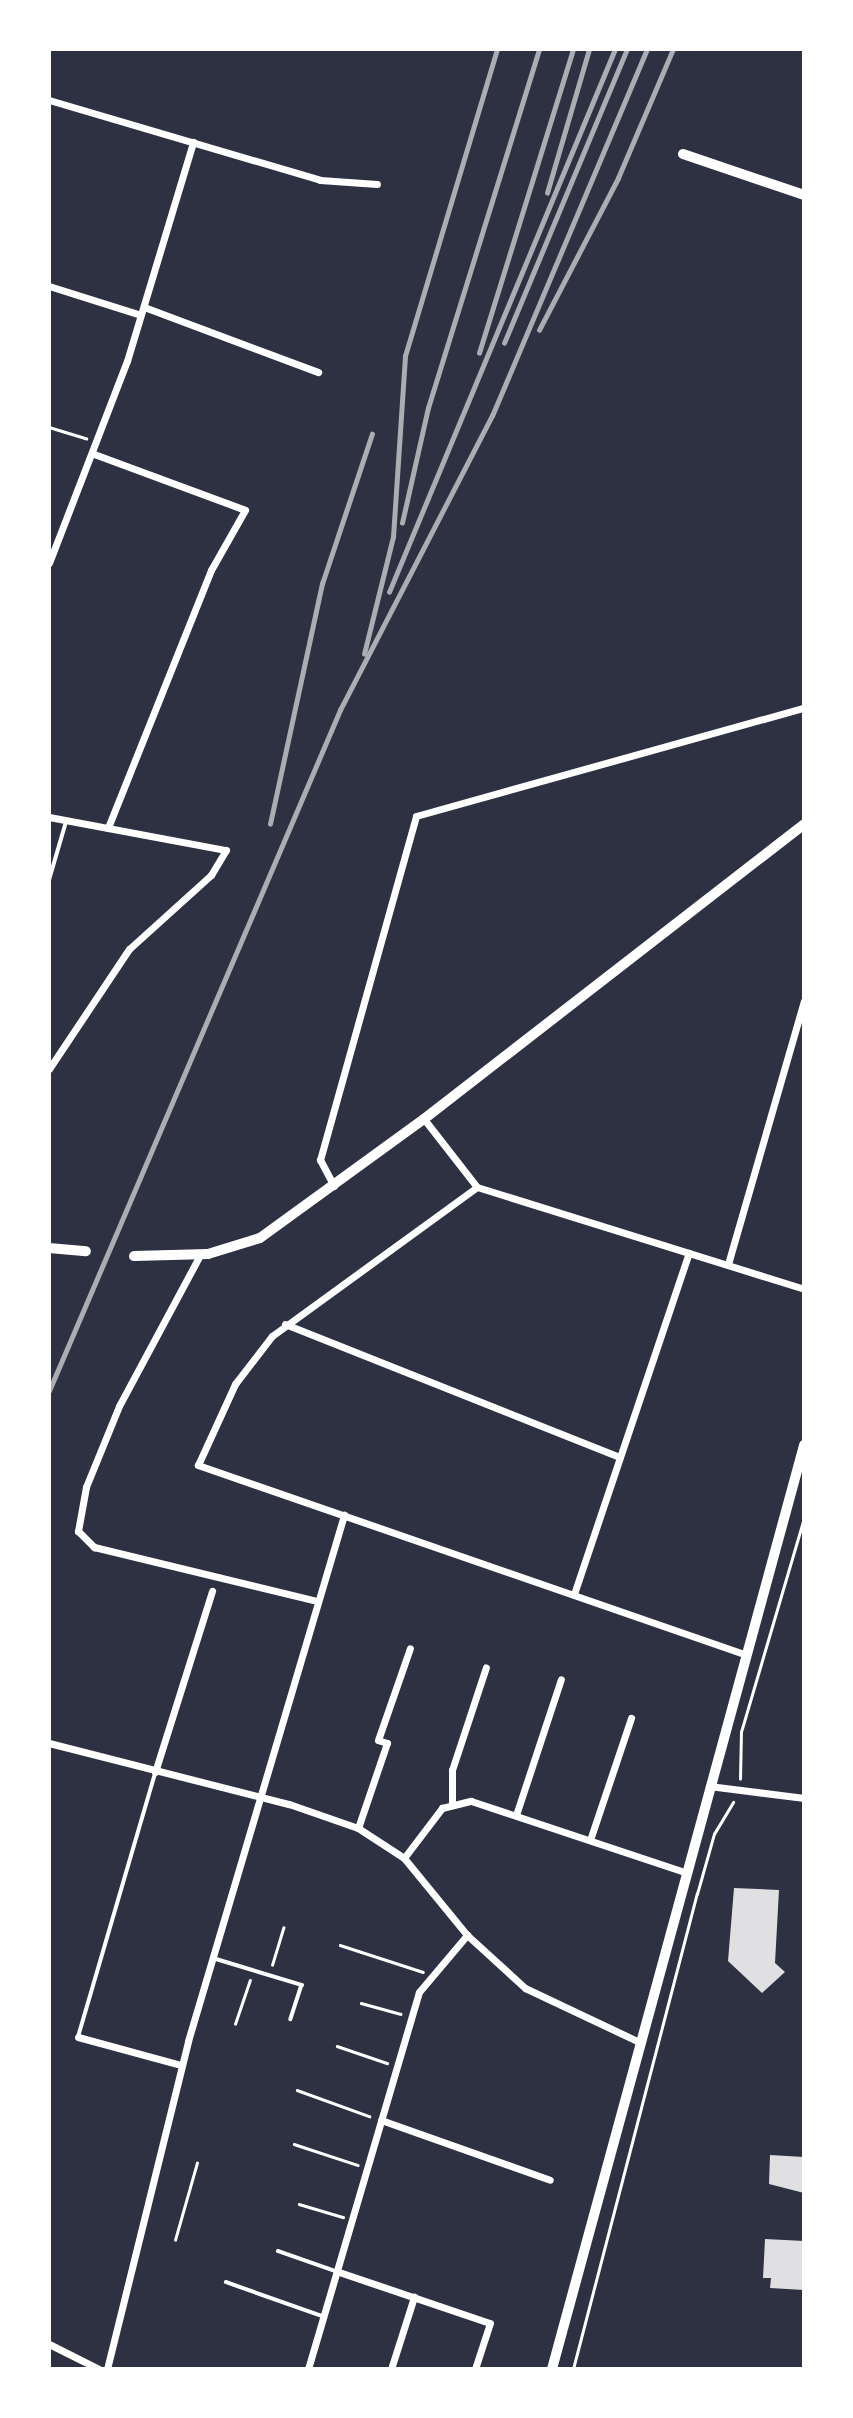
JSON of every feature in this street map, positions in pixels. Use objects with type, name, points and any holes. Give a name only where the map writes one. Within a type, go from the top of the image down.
[{"type":"main road","points":[[683,153],[804,195]]},
{"type":"street","points":[[49,100],[343,186],[377,184]]},
{"type":"street","points":[[49,563],[52,549],[99,442],[193,142]]},
{"type":"street","points":[[49,286],[142,311],[318,372]]},
{"type":"street","points":[[94,454],[245,510],[211,570],[108,828]]},
{"type":"street","points":[[334,1186],[320,1160],[416,816],[804,708]]},
{"type":"street","points":[[49,817],[226,850],[211,875],[129,949],[49,1069]]},
{"type":"street","points":[[134,1256],[200,1255],[260,1238],[424,1119],[804,824]]},
{"type":"street","points":[[728,1264],[804,1001]]},
{"type":"street","points":[[424,1119],[477,1188],[804,1289]]},
{"type":"street","points":[[477,1188],[285,1324],[243,1370],[198,1465],[744,1654]]},
{"type":"street","points":[[49,1248],[86,1251]]},
{"type":"street","points":[[573,1594],[689,1252]]},
{"type":"street","points":[[200,1255],[119,1406],[86,1487],[80,1536],[94,1547],[318,1601]]},
{"type":"street","points":[[285,1324],[620,1457]]},
{"type":"street","points":[[552,2369],[744,1654],[804,1445]]},
{"type":"street","points":[[107,2369],[181,2065],[211,1957],[257,1795],[344,1516]]},
{"type":"street","points":[[155,1772],[212,1591]]},
{"type":"street","points":[[358,1828],[387,1743],[378,1740],[410,1648]]},
{"type":"street","points":[[404,1858],[452,1802],[452,1770],[486,1667]]},
{"type":"street","points":[[516,1815],[561,1679]]},
{"type":"street","points":[[590,1840],[631,1718]]},
{"type":"street","points":[[49,1743],[155,1772],[257,1795],[358,1828],[404,1858],[467,1935],[525,1988],[639,2042]]},
{"type":"street","points":[[709,1786],[736,1794],[804,1798]]},
{"type":"street","points":[[452,1802],[516,1815],[685,1872]]},
{"type":"street","points":[[308,2369],[339,2272],[411,2017],[429,1974],[467,1935]]},
{"type":"street","points":[[78,2037],[181,2065]]},
{"type":"street","points":[[381,2120],[550,2180]]},
{"type":"street","points":[[339,2272],[490,2323],[475,2369]]},
{"type":"street","points":[[391,2369],[414,2297]]},
{"type":"street","points":[[49,2344],[99,2369]]},
{"type":"lane","points":[[49,880],[66,820]]},
{"type":"lane","points":[[78,2037],[155,1772]]},
{"type":"lane","points":[[211,1957],[302,1985],[291,2019]]},
{"type":"lane","points":[[278,2251],[339,2272]]},
{"type":"lane","points":[[226,2283],[324,2316]]},
{"type":"path","points":[[49,427],[99,442]]},
{"type":"path","points":[[573,2369],[714,1834],[736,1794],[744,1766],[741,1732],[804,1518]]},
{"type":"path","points":[[270,1975],[283,1928]]},
{"type":"path","points":[[340,1945],[429,1974]]},
{"type":"path","points":[[235,2024],[253,1970]]},
{"type":"path","points":[[361,2003],[411,2017]]},
{"type":"path","points":[[337,2046],[397,2066]]},
{"type":"path","points":[[297,2090],[381,2120]]},
{"type":"path","points":[[294,2144],[367,2168]]},
{"type":"path","points":[[175,2240],[197,2162]]},
{"type":"path","points":[[299,2204],[352,2220]]},
{"type":"building","points":[[734,1888],[779,1890],[775,1963],[785,1972],[762,1993],[728,1961]]},
{"type":"building","points":[[770,2155],[804,2157],[804,2193],[769,2184]]},
{"type":"building","points":[[765,2239],[804,2241],[804,2290],[770,2288],[771,2278],[763,2278]]},
{"type":"railway","points":[[364,654],[393,537],[405,356],[497,49]]},
{"type":"railway","points":[[402,523],[428,408],[539,49]]},
{"type":"railway","points":[[479,353],[573,49]]},
{"type":"railway","points":[[547,193],[589,49]]},
{"type":"railway","points":[[389,592],[615,49]]},
{"type":"railway","points":[[504,343],[627,49]]},
{"type":"railway","points":[[49,1391],[340,710],[492,416],[647,49]]},
{"type":"railway","points":[[539,330],[618,178],[673,49]]},
{"type":"railway","points":[[270,824],[322,584],[372,434]]}]
